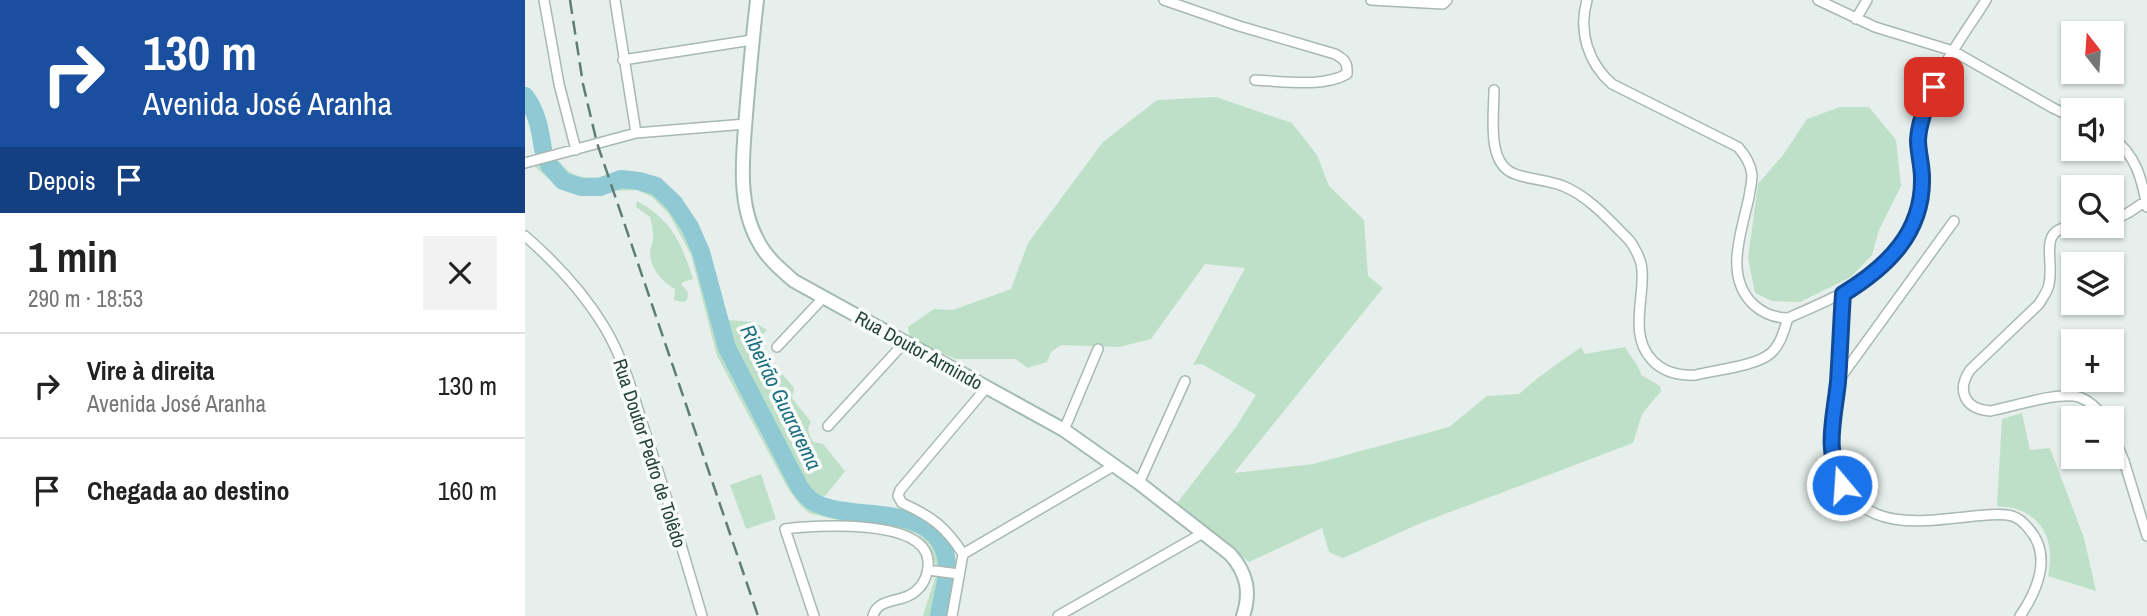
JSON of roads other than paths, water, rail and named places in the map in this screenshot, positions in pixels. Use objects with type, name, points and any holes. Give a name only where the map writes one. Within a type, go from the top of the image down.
[{"type":"street","points":[[544,0],[559,84],[576,150]]},
{"type":"street","points":[[615,0],[636,133]]},
{"type":"street","name":"Rua Doutor Armindo","points":[[757,0],[743,171],[749,220],[765,253],[794,281],[1064,430],[1139,483],[1230,554],[1240,565],[1248,591],[1243,616]]},
{"type":"street","points":[[1164,0],[1239,26],[1335,54],[1344,59],[1348,66],[1347,74],[1338,79],[1308,82],[1255,80]]},
{"type":"street","points":[[1371,0],[1443,4],[1447,0]]},
{"type":"street","points":[[1587,0],[1584,10],[1586,37],[1595,68],[1601,75],[1612,84],[1738,147],[1745,155],[1752,177],[1737,255],[1738,279],[1748,299],[1757,307],[1783,318],[1843,294],[1865,281],[1889,261],[1908,233],[1921,194],[1920,127],[1930,96],[1953,51],[1986,0]]},
{"type":"street","points":[[1818,0],[1856,19],[1953,51],[2061,112]]},
{"type":"street","points":[[1856,19],[1867,0]]},
{"type":"street","points":[[623,60],[752,40]]},
{"type":"street","points":[[1494,90],[1495,153],[1503,168],[1525,177],[1564,186],[1586,198],[1636,250],[1642,271],[1639,309],[1641,342],[1647,354],[1664,370],[1685,376],[1696,375],[1763,358],[1776,346],[1784,333],[1783,318]]},
{"type":"street","points":[[529,162],[636,133],[746,124]]},
{"type":"street","points":[[2124,147],[2139,171],[2146,204],[2124,216]]},
{"type":"street","points":[[1837,382],[1954,221]]},
{"type":"street","points":[[2061,228],[2052,234],[2049,241],[2050,283],[2045,295],[2039,304],[1970,370],[1963,380],[1963,390],[1972,407],[1980,410],[1990,411],[2071,396],[2093,406]]},
{"type":"street","name":"Rua Doutor Pedro de Tolêdo","points":[[525,236],[542,250],[577,288],[605,328],[623,364],[702,616]]},
{"type":"street","points":[[1843,294],[1831,438],[1831,455],[1842,485],[1860,505],[1873,514],[1889,519],[1902,521],[1995,514],[2013,516],[2026,524],[2040,545],[2042,558],[2036,585],[2020,616]]},
{"type":"street","points":[[777,347],[823,298]]},
{"type":"street","points":[[828,426],[905,343]]},
{"type":"street","points":[[1064,430],[1098,349]]},
{"type":"street","points":[[1139,483],[1185,381]]},
{"type":"street","points":[[963,554],[944,527],[902,503],[898,496],[900,490],[986,387]]},
{"type":"street","points":[[2124,459],[2147,536]]},
{"type":"street","points":[[951,616],[956,574],[963,554],[1115,465]]},
{"type":"street","points":[[814,616],[785,529],[816,525],[890,531],[910,536],[925,549],[930,570],[916,592],[906,598],[880,604],[873,616]]},
{"type":"street","points":[[1058,616],[1203,533]]},
{"type":"street","points":[[930,570],[956,574]]},
{"type":"waterway","name":"Ribeirão Guararema","points":[[525,96],[535,115],[543,149]]},
{"type":"waterway","name":"Ribeirão Guararema","points":[[549,165],[563,181],[581,187],[600,187],[621,179],[639,181],[656,186],[674,203],[690,227],[701,252],[727,348],[800,488],[820,505],[837,510],[896,517],[930,530],[941,543],[947,563],[939,616]]},
{"type":"railway","points":[[570,0],[583,84],[597,143],[758,616]]}]
